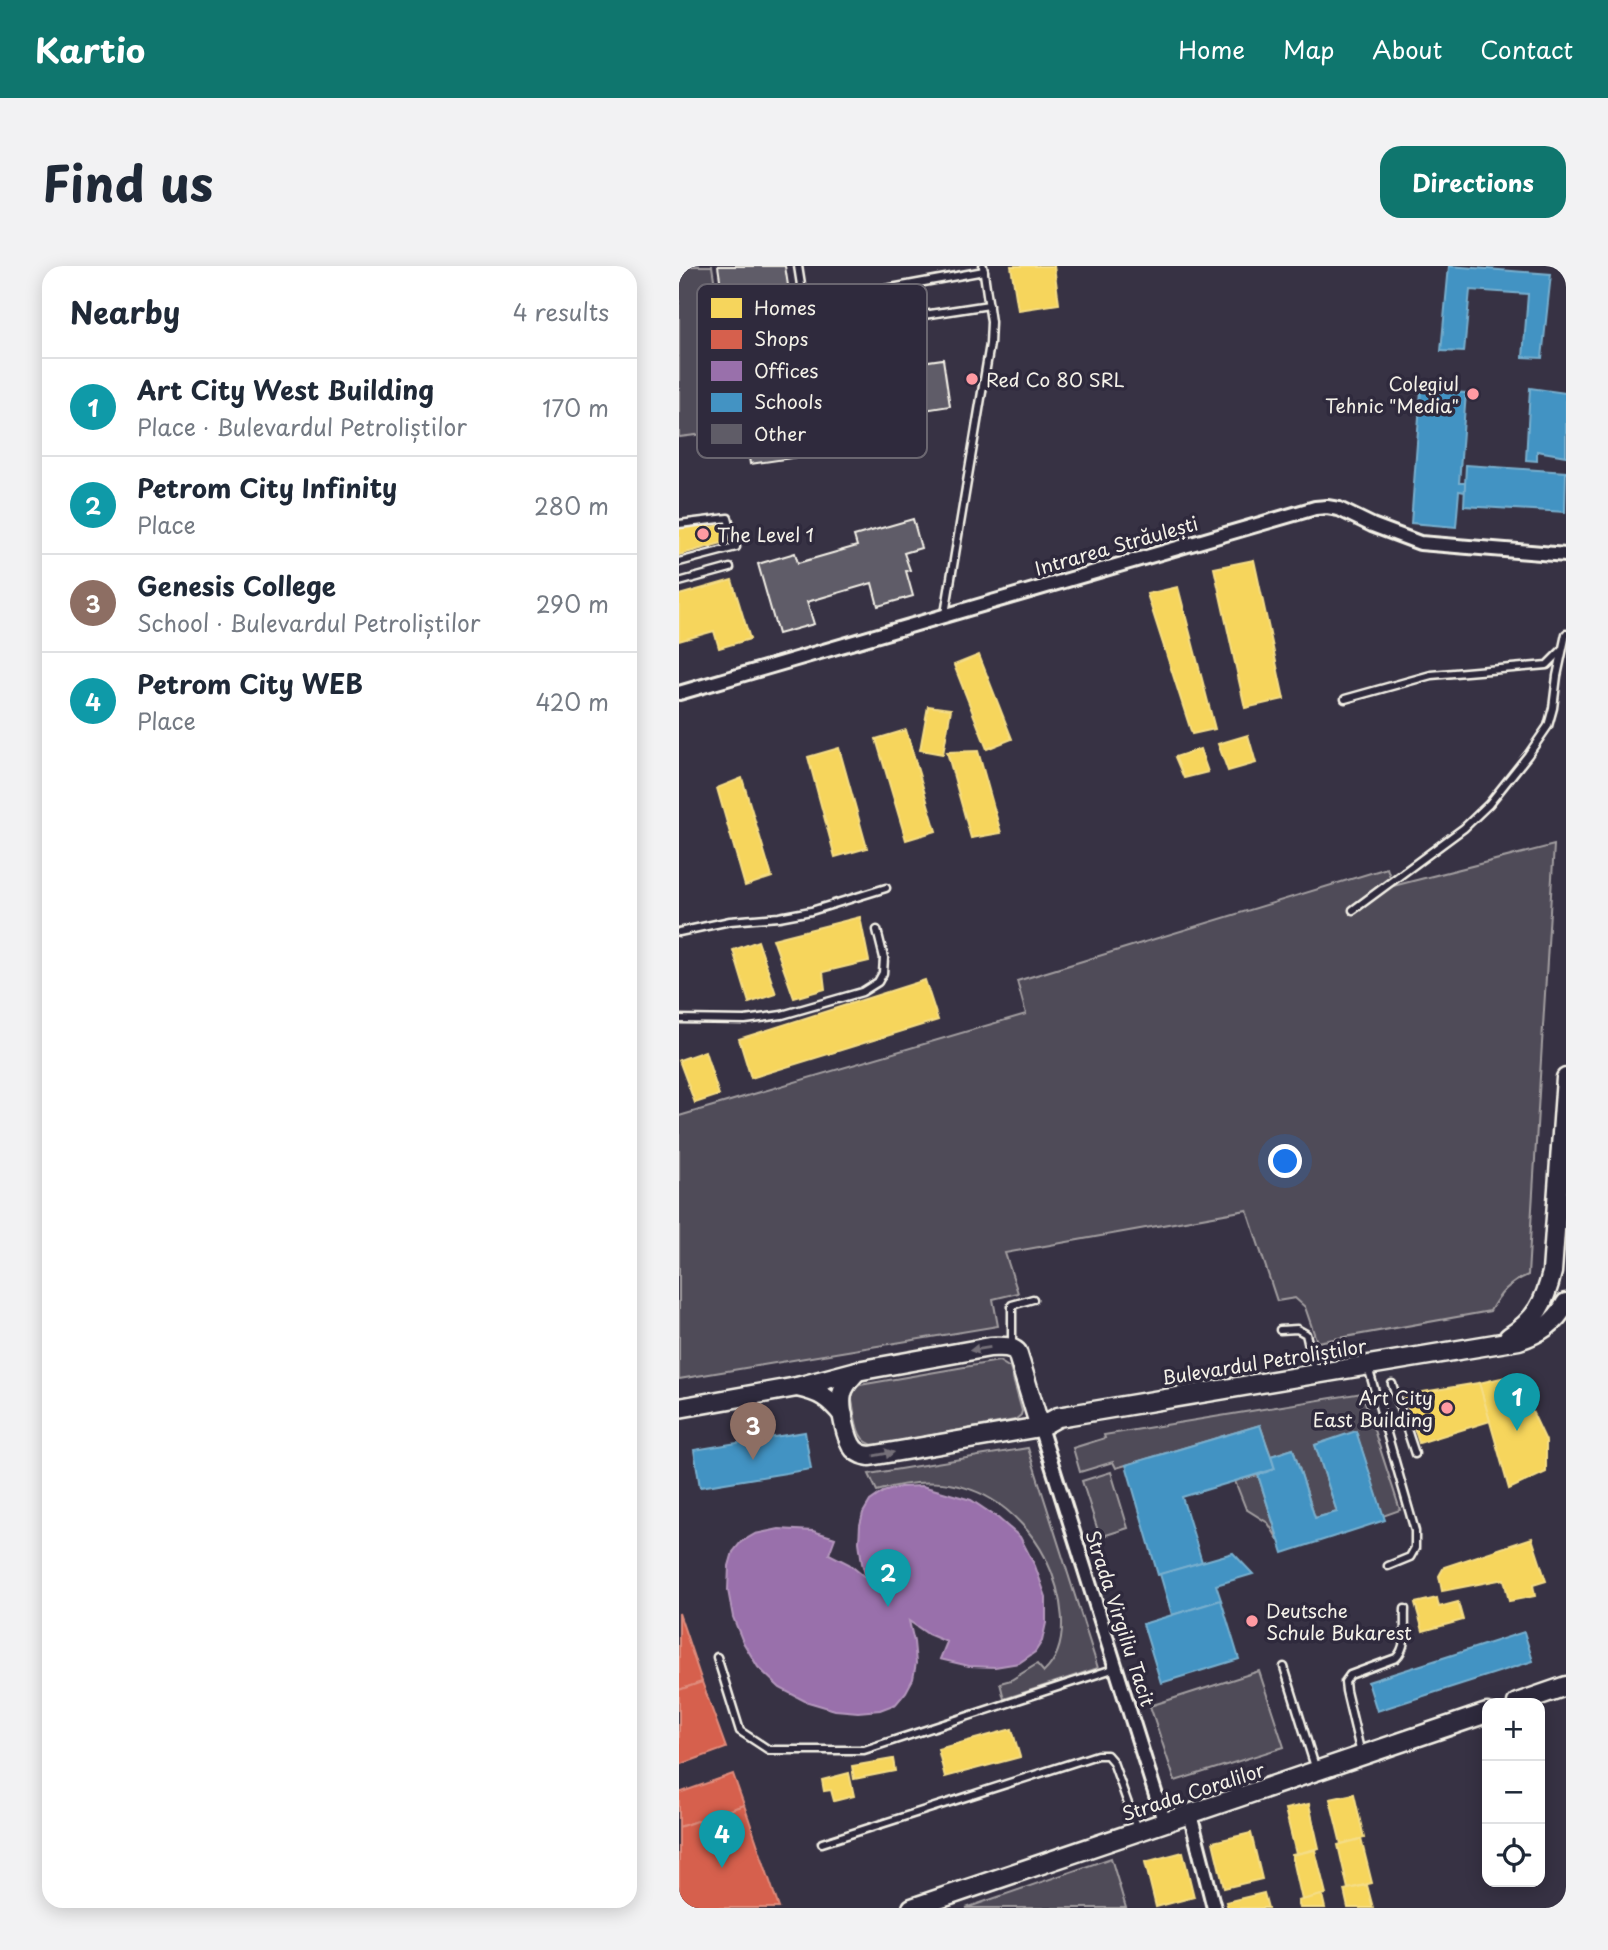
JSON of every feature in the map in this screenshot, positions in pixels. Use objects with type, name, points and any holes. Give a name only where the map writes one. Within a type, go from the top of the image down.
[{"type":"street","name":"Intrarea Străulești","points":[[679,692],[1315,508],[1339,509],[1420,543],[1566,555]]},
{"type":"street","name":"Bulevardul Petroliștilor","points":[[1497,1344],[1522,1329],[1537,1312],[1549,1286],[1562,1189],[1566,1078]]},
{"type":"street","name":"Bulevardul Petroliștilor","points":[[857,1371],[847,1382],[842,1394],[843,1415],[852,1447],[863,1455],[870,1456],[1040,1427],[1058,1417],[1519,1340],[1540,1331],[1555,1319],[1565,1306]]},
{"type":"street","points":[[1537,1312],[1565,1306]]},
{"type":"street","points":[[679,1408],[797,1387],[857,1371],[990,1348],[1012,1348],[1017,1352],[1040,1427]]},
{"type":"street","points":[[797,1387],[812,1390],[828,1398],[843,1415]]},
{"type":"street","name":"Strada Virgiliu Tacit","points":[[1040,1427],[1164,1821]]},
{"type":"street","points":[[1531,1698],[1566,1686]]},
{"type":"street","name":"Strada Coralilor","points":[[912,1908],[1482,1715]]},
{"type":"street","points":[[1190,1814],[1214,1908]]},
{"type":"lane","points":[[798,266],[801,284]]},
{"type":"lane","points":[[907,284],[984,269],[991,322],[991,344],[945,614]]},
{"type":"lane","points":[[927,314],[989,305]]},
{"type":"lane","points":[[679,524],[728,518],[736,547],[679,562]]},
{"type":"lane","points":[[679,582],[730,568]]},
{"type":"lane","points":[[1353,910],[1464,828],[1489,804],[1510,778],[1548,726],[1566,634]]},
{"type":"lane","points":[[1346,699],[1431,676],[1547,665],[1563,649]]},
{"type":"lane","points":[[679,932],[730,921],[779,918],[886,888]]},
{"type":"lane","points":[[679,1019],[758,1019],[782,1015],[862,992],[878,982],[883,973],[884,958],[877,930]]},
{"type":"lane","points":[[1012,1348],[1012,1305],[1033,1299]]},
{"type":"lane","points":[[1280,1330],[1297,1329],[1306,1334],[1315,1373]]},
{"type":"lane","points":[[1368,1365],[1415,1531],[1415,1548],[1410,1558],[1388,1566]]},
{"type":"lane","points":[[1392,1384],[1415,1454]]},
{"type":"lane","points":[[1361,1756],[1345,1682],[1350,1675],[1397,1658],[1403,1647],[1405,1609]]},
{"type":"lane","points":[[716,1657],[740,1731],[769,1750],[865,1750],[1116,1668]]},
{"type":"lane","points":[[1284,1667],[1317,1772]]},
{"type":"lane","points":[[822,1843],[1097,1755],[1107,1755],[1113,1762],[1138,1831]]},
{"type":"shaded area","points":[[679,266],[712,266],[715,284],[697,284],[697,435],[679,437]]},
{"type":"shaded area","points":[[1554,845],[1528,1275],[1506,1289],[1490,1311],[1317,1342],[1305,1307],[1295,1298],[1277,1301],[1247,1210],[1005,1253],[1018,1293],[993,1299],[998,1326],[679,1379],[679,1116],[1026,1014],[1017,981],[1387,868],[1393,886]]},
{"type":"shaded area","points":[[999,1361],[1010,1368],[1022,1411],[1015,1420],[877,1445],[870,1444],[860,1435],[852,1401],[853,1392],[860,1385]]},
{"type":"shaded area","points":[[1362,1393],[1400,1510],[1383,1516],[1356,1432],[1315,1445],[1337,1512],[1315,1518],[1293,1449],[1271,1456],[1260,1425],[1116,1468],[1113,1462],[1080,1472],[1073,1448],[1105,1438],[1104,1435]]},
{"type":"shaded area","points":[[1028,1448],[1098,1668],[1004,1699],[1000,1683],[1011,1680],[1037,1664],[1044,1672],[1059,1647],[1062,1632],[1060,1601],[1045,1557],[1029,1532],[1014,1517],[999,1504],[978,1492],[935,1483],[905,1484],[877,1491],[869,1474]]},
{"type":"shaded area","points":[[1111,1472],[1128,1528],[1100,1537],[1082,1481]]},
{"type":"shaded area","points":[[1258,1475],[1279,1541],[1268,1523],[1246,1509],[1235,1481]]},
{"type":"shaded area","points":[[1259,1671],[1284,1747],[1175,1781],[1150,1706]]},
{"type":"shaded area","points":[[1111,1858],[1126,1908],[966,1908]]},
{"type":"building: Homes","points":[[1011,266],[1054,266],[1059,304],[1018,310]]},
{"type":"building: Homes","name":"The Level 1","points":[[708,523],[709,527],[724,525],[729,541],[679,555],[679,527]]},
{"type":"building: Homes","points":[[1254,560],[1284,699],[1245,708],[1214,568]]},
{"type":"building: Homes","points":[[732,580],[750,639],[719,648],[714,631],[679,641],[679,595]]},
{"type":"building: Homes","points":[[1178,587],[1215,729],[1192,734],[1147,594]]},
{"type":"building: Homes","points":[[979,655],[1012,739],[987,749],[954,665]]},
{"type":"building: Homes","points":[[928,706],[951,709],[943,754],[920,750]]},
{"type":"building: Homes","points":[[906,730],[936,831],[906,840],[876,739]]},
{"type":"building: Homes","points":[[1248,735],[1256,763],[1228,771],[1218,744]]},
{"type":"building: Homes","points":[[839,748],[867,848],[835,857],[808,757]]},
{"type":"building: Homes","points":[[1200,749],[1208,772],[1184,778],[1175,757]]},
{"type":"building: Homes","points":[[978,751],[1001,833],[971,838],[947,752]]},
{"type":"building: Homes","points":[[742,778],[772,877],[745,886],[717,788]]},
{"type":"building: Homes","points":[[860,917],[869,961],[823,972],[825,989],[794,998],[773,939]]},
{"type":"building: Homes","points":[[758,941],[776,994],[749,1003],[733,950]]},
{"type":"building: Homes","points":[[925,980],[938,1020],[751,1078],[739,1039]]},
{"type":"building: Homes","points":[[705,1051],[719,1095],[695,1103],[679,1060]]},
{"type":"building: Homes","points":[[1515,1375],[1546,1441],[1546,1472],[1509,1489],[1479,1383]]},
{"type":"building: Homes","name":"Art City East Building","points":[[1479,1383],[1490,1421],[1419,1443],[1404,1395]]},
{"type":"building: Homes","points":[[1532,1538],[1546,1581],[1533,1585],[1535,1596],[1509,1601],[1504,1579],[1442,1591],[1439,1576],[1444,1567]]},
{"type":"building: Homes","points":[[1437,1598],[1439,1607],[1458,1602],[1463,1620],[1423,1631],[1415,1603]]},
{"type":"building: Homes","points":[[1012,1729],[1020,1757],[945,1777],[938,1749]]},
{"type":"building: Homes","points":[[893,1759],[895,1771],[854,1779],[852,1766]]},
{"type":"building: Homes","points":[[849,1773],[854,1796],[834,1801],[831,1790],[824,1791],[822,1780]]},
{"type":"building: Homes","points":[[1354,1794],[1364,1838],[1341,1844],[1330,1799]]},
{"type":"building: Homes","points":[[1309,1804],[1319,1848],[1296,1854],[1285,1809]]},
{"type":"building: Homes","points":[[1251,1833],[1262,1879],[1224,1888],[1213,1842]]},
{"type":"building: Homes","points":[[1361,1839],[1372,1883],[1348,1889],[1338,1845]]},
{"type":"building: Homes","points":[[1315,1850],[1326,1894],[1302,1900],[1292,1855]]},
{"type":"building: Homes","points":[[1183,1852],[1194,1897],[1156,1907],[1145,1862]]},
{"type":"building: Homes","points":[[1367,1885],[1373,1908],[1348,1908],[1344,1890]]},
{"type":"building: Homes","points":[[1264,1893],[1268,1908],[1228,1908],[1226,1902]]},
{"type":"building: Homes","points":[[1322,1895],[1325,1908],[1300,1908],[1298,1901]]},
{"type":"building: Shops","points":[[679,1613],[702,1682],[679,1690]]},
{"type":"building: Shops","points":[[702,1682],[726,1748],[679,1765],[679,1690]]},
{"type":"building: Shops","points":[[733,1774],[744,1805],[679,1827],[679,1793]]},
{"type":"building: Shops","points":[[744,1805],[779,1908],[679,1908],[679,1827]]},
{"type":"building: Offices","points":[[922,1486],[971,1500],[1020,1537],[1035,1566],[1046,1597],[1046,1623],[1042,1641],[1035,1652],[1019,1663],[995,1667],[969,1666],[940,1659],[947,1642],[928,1634],[909,1621],[916,1663],[913,1679],[896,1704],[880,1710],[835,1710],[805,1701],[780,1688],[758,1667],[743,1642],[733,1617],[728,1590],[729,1566],[733,1552],[741,1542],[755,1534],[779,1529],[813,1531],[835,1538],[829,1554],[849,1564],[866,1578],[859,1542],[863,1513],[870,1501],[883,1492],[900,1487]]},
{"type":"building: Schools","name":"Colegiul Tehnic \"Media\"","points":[[1449,266],[1551,274],[1542,358],[1523,357],[1528,294],[1470,290],[1464,352],[1441,351]]},
{"type":"building: Schools","points":[[1530,388],[1566,393],[1566,456],[1537,451],[1537,461],[1526,460]]},
{"type":"building: Schools","points":[[1421,390],[1466,393],[1459,483],[1465,483],[1465,492],[1459,491],[1456,527],[1411,523]]},
{"type":"building: Schools","points":[[1466,465],[1566,472],[1565,512],[1464,506]]},
{"type":"building: Schools","points":[[1260,1425],[1275,1469],[1182,1497],[1202,1562],[1158,1575],[1126,1465]]},
{"type":"building: Schools","points":[[1356,1431],[1385,1520],[1283,1553],[1258,1475],[1275,1469],[1271,1456],[1293,1449],[1315,1518],[1337,1512],[1315,1445]]},
{"type":"building: Schools","points":[[805,1432],[811,1469],[700,1487],[694,1450]]},
{"type":"building: Schools","points":[[1233,1553],[1253,1574],[1216,1585],[1221,1600],[1172,1615],[1160,1574]]},
{"type":"building: Schools","points":[[1221,1600],[1239,1659],[1161,1683],[1143,1624]]},
{"type":"building: Schools","points":[[1524,1632],[1533,1661],[1377,1711],[1368,1682]]},
{"type":"building: Other","points":[[718,266],[785,266],[788,284],[721,284]]},
{"type":"building: Other","points":[[943,359],[950,406],[927,410],[927,361]]},
{"type":"building: Other","points":[[749,458],[791,458],[750,464]]},
{"type":"building: Other","points":[[913,519],[921,548],[904,553],[910,570],[906,571],[913,596],[878,606],[872,583],[807,602],[814,624],[778,634],[758,564],[795,553],[798,563],[857,546],[854,536]]},
{"type":"place","name":"Red Co 80 SRL","points":[[972,379]]},
{"type":"place","name":"Colegiul Tehnic \"Media\"","points":[[1473,394]]},
{"type":"place","name":"The Level 1","points":[[703,534]]},
{"type":"place","name":"Art City East Building","points":[[1447,1408]]},
{"type":"place","name":"Art City West Building","points":[[1517,1431]]},
{"type":"place","name":"Genesis College","points":[[753,1460]]},
{"type":"place","name":"Petrom City Infinity","points":[[888,1607]]},
{"type":"place","name":"Deutsche Schule Bukarest","points":[[1252,1621]]},
{"type":"place","name":"Petrom City WEB","points":[[722,1868]]}]
